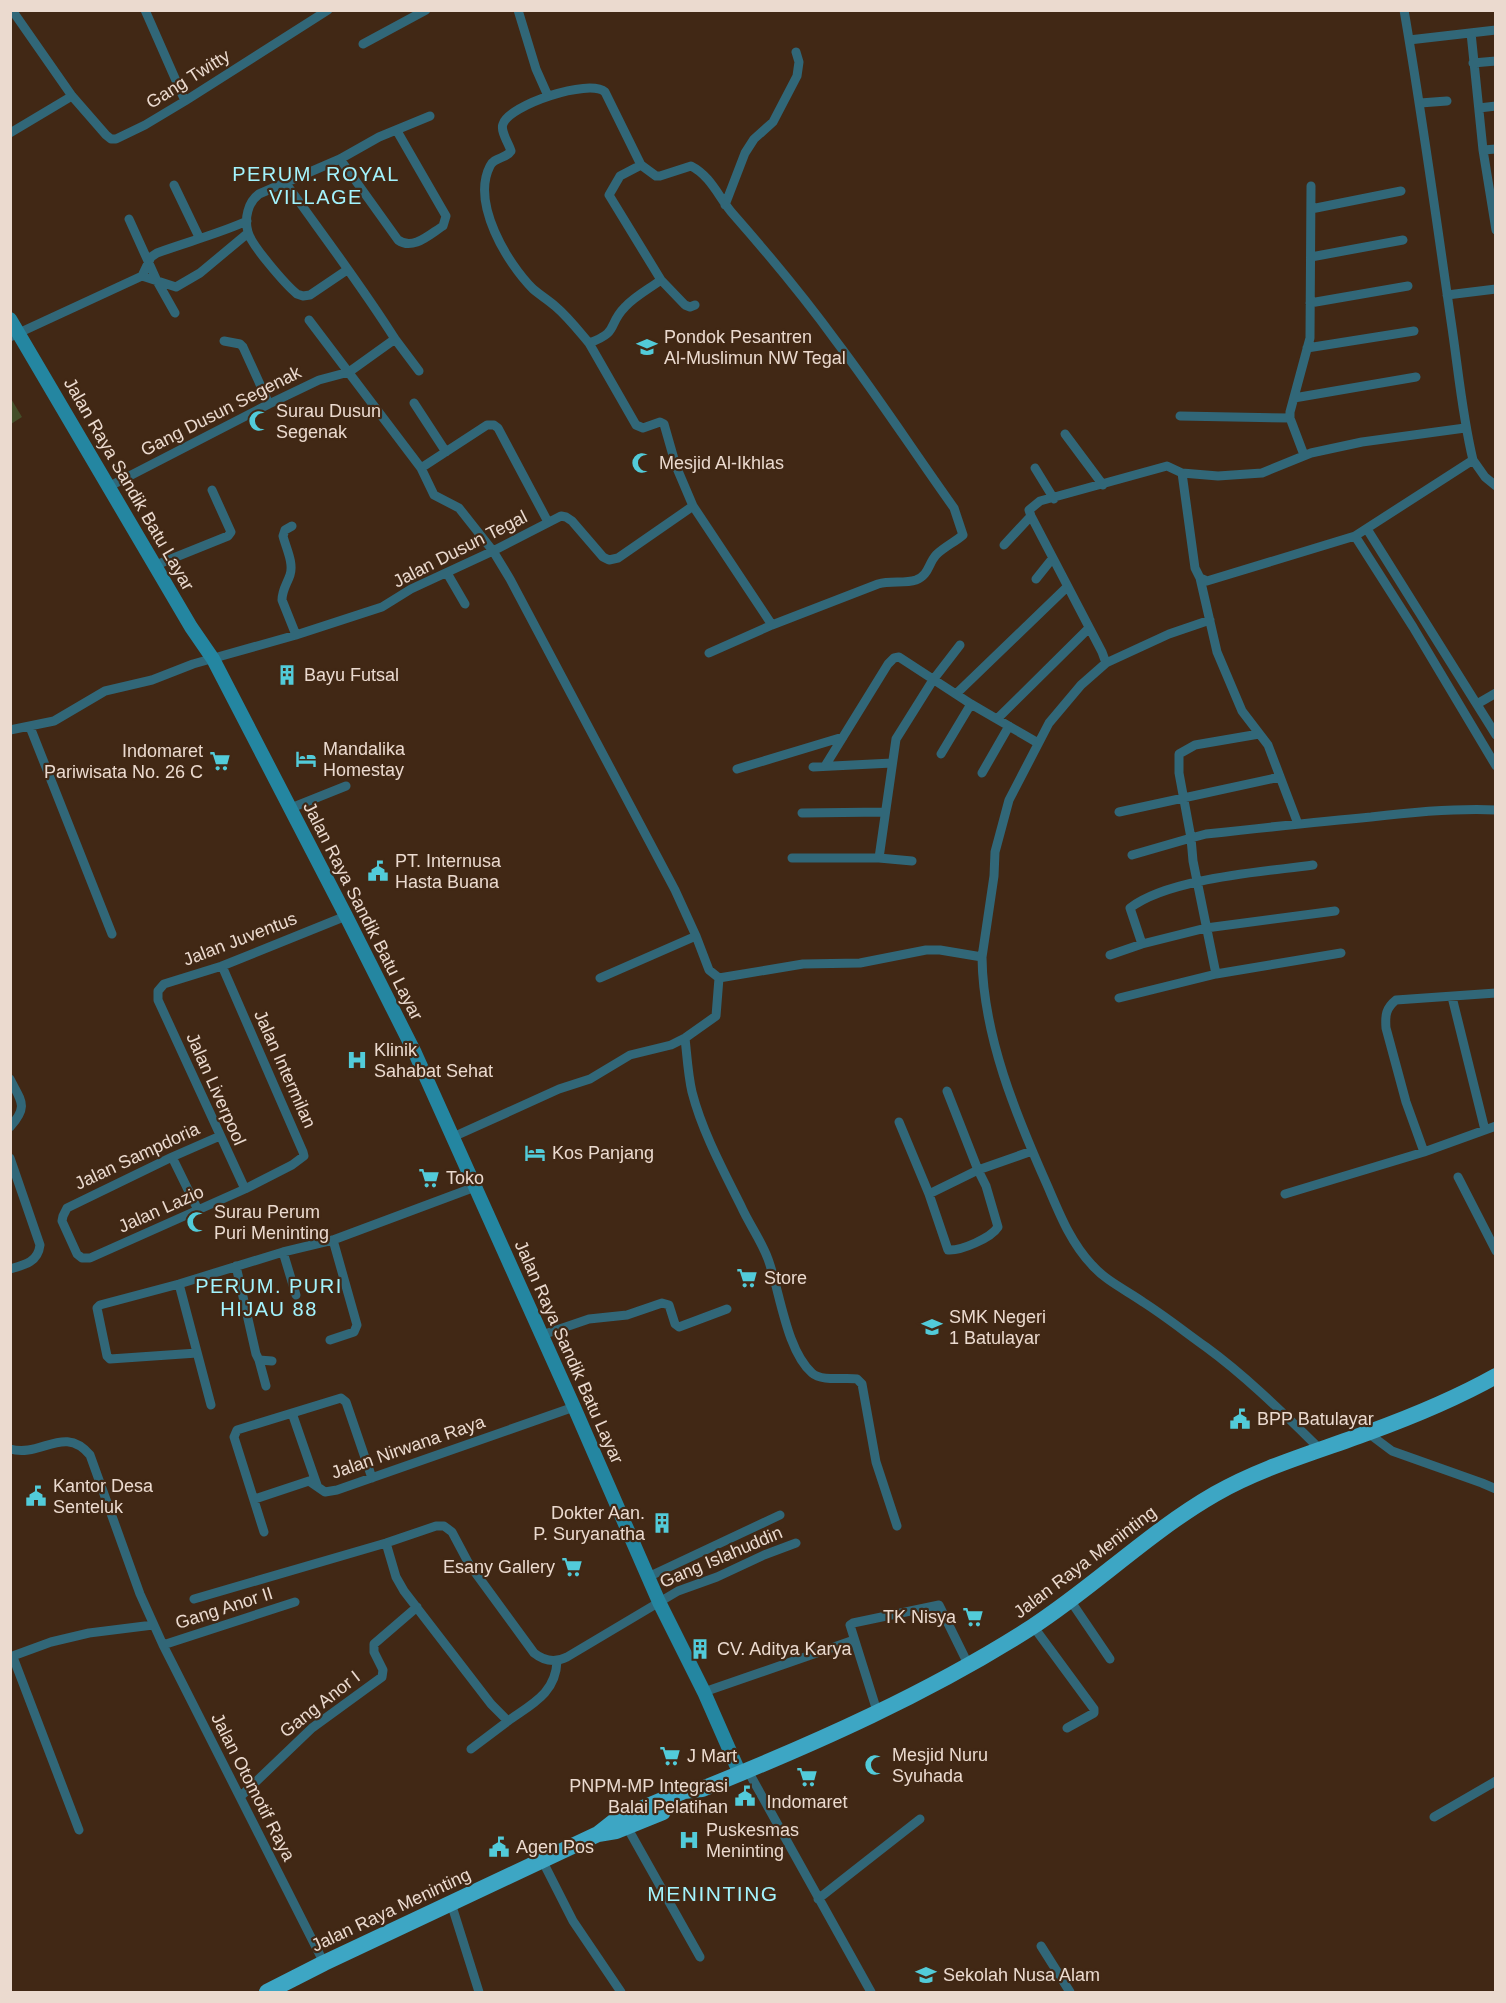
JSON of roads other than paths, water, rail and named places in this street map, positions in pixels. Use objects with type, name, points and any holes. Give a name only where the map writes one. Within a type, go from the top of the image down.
[{"type":"highway","name":"Jalan Raya Meninting","points":[[267,1992],[598,1834],[617,1819],[684,1791],[702,1789],[811,1744],[969,1666],[1033,1626],[1070,1600],[1129,1552],[1216,1493],[1248,1477],[1431,1408],[1496,1377]]},
{"type":"highway","name":"Jalan Raya Meninting","points":[[598,1834],[616,1832],[688,1800],[702,1789]]},
{"type":"main road","name":"Jalan Raya Sandik Batu Layar","points":[[10,319],[15,335],[110,486],[191,627],[213,659],[346,916],[415,1053],[659,1602],[744,1772]]},
{"type":"street","name":"Gang Twitty","points":[[12,10],[72,96],[111,139],[116,139],[145,125],[328,10]]},
{"type":"street","points":[[145,10],[184,101]]},
{"type":"street","points":[[363,44],[426,10]]},
{"type":"street","points":[[518,10],[536,69],[548,96]]},
{"type":"street","points":[[1404,10],[1420,103],[1465,428],[1473,460],[1485,477],[1496,486]]},
{"type":"street","points":[[1409,40],[1496,30]]},
{"type":"street","points":[[1471,33],[1483,150],[1493,196],[1496,230]]},
{"type":"street","points":[[725,205],[745,153],[754,139],[773,122],[797,76],[799,62],[796,52]]},
{"type":"street","points":[[1473,63],[1496,61]]},
{"type":"street","points":[[709,653],[772,625],[878,584],[891,581],[908,582],[921,578],[926,574],[937,555],[963,533],[954,508],[836,341],[773,259],[725,205],[706,178],[691,166],[656,176],[640,165],[602,89],[598,87],[571,90],[548,96],[514,113],[503,123],[502,128],[511,151],[506,156],[494,160],[489,166],[485,183],[484,203],[494,230],[510,258],[532,288],[566,316],[588,343],[636,425],[643,428],[660,422],[664,424],[676,466],[693,506],[772,625]]},
{"type":"street","points":[[10,133],[72,96]]},
{"type":"street","points":[[1420,103],[1447,101]]},
{"type":"street","points":[[1479,108],[1496,106]]},
{"type":"street","points":[[346,270],[310,295],[299,295],[293,291],[255,245],[248,233],[249,206],[254,198],[285,182],[340,159],[379,137],[430,116]]},
{"type":"street","points":[[340,159],[398,240],[404,244],[415,243],[443,226],[446,218],[397,131]]},
{"type":"street","points":[[1483,150],[1496,149]]},
{"type":"street","points":[[640,165],[620,176],[609,195],[661,280],[686,306],[695,305]]},
{"type":"street","points":[[285,182],[346,270],[362,288],[394,339],[419,371]]},
{"type":"street","points":[[174,184],[199,237]]},
{"type":"street","points":[[1304,455],[1290,418],[1290,412],[1310,338],[1311,186]]},
{"type":"street","points":[[1311,209],[1401,191]]},
{"type":"street","points":[[129,219],[175,313]]},
{"type":"street","points":[[15,335],[142,276],[157,253],[199,237],[222,232],[247,221]]},
{"type":"street","points":[[142,276],[176,287],[200,273],[248,233]]},
{"type":"street","points":[[1311,257],[1403,240]]},
{"type":"street","points":[[588,343],[606,336],[629,302],[661,280]]},
{"type":"street","points":[[1310,303],[1408,286]]},
{"type":"street","points":[[1448,295],[1496,289]]},
{"type":"street","points":[[309,320],[421,468],[434,495],[457,507],[493,551],[675,890],[709,970],[719,978],[803,964],[860,963],[926,950],[982,957]]},
{"type":"street","points":[[1308,348],[1414,331]]},
{"type":"street","points":[[349,372],[394,339]]},
{"type":"street","points":[[224,341],[240,344],[243,347],[269,404]]},
{"type":"street","name":"Gang Dusun Segenak","points":[[110,486],[319,380],[349,372]]},
{"type":"street","points":[[1294,398],[1416,377]]},
{"type":"street","points":[[414,403],[446,453]]},
{"type":"street","points":[[1180,416],[1290,418]]},
{"type":"street","points":[[421,468],[488,425],[495,425],[548,522]]},
{"type":"street","points":[[1106,663],[1030,516],[1029,510],[1040,501],[1167,466],[1182,473],[1218,476],[1262,473],[1304,455],[1362,442],[1465,428]]},
{"type":"street","points":[[1065,434],[1103,485]]},
{"type":"street","points":[[1200,578],[1207,581],[1355,536],[1473,460]]},
{"type":"street","points":[[1035,468],[1054,498]]},
{"type":"street","points":[[1182,473],[1195,568],[1200,578],[1217,652],[1242,711],[1268,745],[1298,824]]},
{"type":"street","points":[[156,565],[228,536],[231,532],[212,490]]},
{"type":"street","name":"Jalan Dusun Tegal","points":[[10,730],[30,727],[64,716],[105,691],[142,683],[193,664],[296,635],[382,607],[411,589],[561,516],[568,517],[601,556],[611,560],[627,552],[693,506]]},
{"type":"street","points":[[1004,545],[1030,516]]},
{"type":"street","points":[[292,526],[285,530],[282,536],[291,565],[291,573],[282,594],[282,600],[296,635]]},
{"type":"street","points":[[1367,529],[1496,735]]},
{"type":"street","points":[[1355,536],[1492,751],[1496,766]]},
{"type":"street","points":[[1036,579],[1052,559]]},
{"type":"street","points":[[447,573],[465,604]]},
{"type":"street","points":[[956,694],[1067,587]]},
{"type":"street","points":[[1210,620],[1169,634],[1106,663],[1062,706],[1038,743],[1009,800],[995,852],[994,876],[982,957],[986,999],[996,1047],[1032,1151],[1068,1233],[1105,1278],[1151,1307],[1228,1364],[1321,1450]]},
{"type":"street","points":[[1413,627],[1424,620]]},
{"type":"street","points":[[997,719],[1089,628]]},
{"type":"street","points":[[879,858],[896,738],[933,680],[960,645]]},
{"type":"street","points":[[825,766],[894,658],[899,657],[971,704],[1038,743]]},
{"type":"street","points":[[1477,704],[1496,693]]},
{"type":"street","points":[[941,754],[971,704]]},
{"type":"street","points":[[982,773],[1009,726]]},
{"type":"street","points":[[30,727],[112,934]]},
{"type":"street","points":[[1216,974],[1193,861],[1179,773],[1179,754],[1194,745],[1259,734]]},
{"type":"street","points":[[736,769],[843,737]]},
{"type":"street","points":[[813,767],[892,763]]},
{"type":"street","points":[[1119,812],[1280,777]]},
{"type":"street","points":[[291,808],[346,786]]},
{"type":"street","points":[[1131,855],[1206,834],[1460,808],[1496,810]]},
{"type":"street","points":[[801,813],[885,812]]},
{"type":"street","points":[[792,858],[879,858],[912,861]]},
{"type":"street","points":[[1142,944],[1130,908],[1143,897],[1197,882],[1313,865]]},
{"type":"street","points":[[1110,955],[1142,944],[1206,928],[1335,911]]},
{"type":"street","name":"Jalan Juventus","points":[[159,1001],[157,993],[162,985],[222,966],[346,916]]},
{"type":"street","points":[[600,978],[696,936]]},
{"type":"street","points":[[1119,998],[1216,974],[1341,953]]},
{"type":"street","name":"Jalan Intermilan","points":[[222,966],[303,1152],[302,1159],[245,1189]]},
{"type":"street","points":[[453,1137],[559,1089],[590,1079],[630,1055],[670,1045],[685,1038],[716,1016],[719,978]]},
{"type":"street","points":[[1424,1152],[1406,1102],[1386,1028],[1385,1016],[1388,1006],[1396,1000],[1496,993]]},
{"type":"street","points":[[1452,997],[1485,1130]]},
{"type":"street","name":"Jalan Liverpool","points":[[159,1001],[245,1189]]},
{"type":"street","points":[[685,1038],[692,1091],[700,1117],[742,1208],[764,1248],[782,1302],[787,1327],[796,1348],[817,1376],[857,1379],[862,1384],[876,1462],[897,1526]]},
{"type":"street","points":[[10,1078],[22,1108],[21,1116],[10,1127]]},
{"type":"street","points":[[899,1122],[929,1194],[948,1250],[955,1251],[993,1234],[998,1227],[986,1186],[947,1091]]},
{"type":"street","points":[[1285,1194],[1424,1152],[1496,1126]]},
{"type":"street","name":"Jalan Sampdoria","points":[[90,1258],[82,1258],[77,1254],[64,1225],[63,1216],[70,1207],[219,1136]]},
{"type":"street","points":[[929,1194],[978,1170],[1032,1151]]},
{"type":"street","points":[[172,1157],[198,1210]]},
{"type":"street","points":[[10,1158],[40,1242],[36,1258],[30,1263],[11,1267]]},
{"type":"street","points":[[1458,1177],[1496,1251]]},
{"type":"street","points":[[197,1353],[114,1360],[107,1356],[97,1312],[98,1306],[283,1252],[333,1240],[475,1187]]},
{"type":"street","name":"Jalan Lazio","points":[[90,1258],[245,1189]]},
{"type":"street","points":[[330,1340],[354,1332],[357,1325],[333,1240]]},
{"type":"street","points":[[283,1252],[296,1295]]},
{"type":"street","points":[[236,1266],[254,1347],[266,1386]]},
{"type":"street","points":[[179,1284],[211,1405]]},
{"type":"street","points":[[542,1335],[589,1319],[618,1317],[662,1303],[669,1305],[675,1324],[679,1327],[727,1309]]},
{"type":"street","points":[[259,1360],[272,1360]]},
{"type":"street","points":[[264,1532],[234,1437],[237,1430],[340,1398],[346,1402],[372,1478]]},
{"type":"street","name":"Jalan Nirwana Raya","points":[[255,1499],[309,1481],[325,1492],[329,1492],[574,1407]]},
{"type":"street","points":[[292,1413],[316,1485]]},
{"type":"street","points":[[1368,1433],[1392,1451],[1496,1489]]},
{"type":"street","name":"Jalan Otomotif Raya","points":[[10,1449],[27,1450],[62,1441],[75,1442],[90,1455],[153,1625],[324,1963]]},
{"type":"street","points":[[648,1577],[780,1515]]},
{"type":"street","points":[[194,1599],[386,1543],[436,1526],[449,1528],[469,1564],[534,1653],[545,1660],[557,1661],[556,1676],[547,1692],[471,1749]]},
{"type":"street","points":[[386,1543],[399,1585],[490,1704],[508,1721]]},
{"type":"street","name":"Gang Islahuddin","points":[[557,1661],[678,1591],[796,1543]]},
{"type":"street","points":[[1070,1600],[1110,1659]]},
{"type":"street","name":"Gang Anor II","points":[[163,1646],[295,1602]]},
{"type":"street","points":[[877,1711],[850,1625],[939,1605],[969,1666]]},
{"type":"street","name":"Gang Anor I","points":[[240,1797],[301,1737],[382,1676],[383,1668],[373,1651],[374,1644],[417,1606]]},
{"type":"street","points":[[79,1830],[11,1657],[51,1642],[88,1633],[153,1625]]},
{"type":"street","points":[[1033,1626],[1094,1709],[1094,1713],[1067,1728]]},
{"type":"street","points":[[704,1692],[854,1640]]},
{"type":"street","points":[[744,1772],[871,1992]]},
{"type":"street","points":[[1434,1817],[1496,1781]]},
{"type":"street","points":[[818,1899],[920,1819]]},
{"type":"street","points":[[627,1827],[700,1957]]},
{"type":"street","points":[[542,1860],[573,1920],[621,1992]]},
{"type":"street","points":[[451,1903],[479,1992]]},
{"type":"street","points":[[1041,1946],[1070,1992]]},
{"type":"place","name":"Pondok Pesantren Al-Muslimun NW Tegal","points":[[647,347]]},
{"type":"place","name":"Surau Dusun Segenak","points":[[259,421]]},
{"type":"place","name":"Mesjid Al-Ikhlas","points":[[642,463]]},
{"type":"place","name":"Bayu Futsal","points":[[287,675]]},
{"type":"place","name":"Mandalika Homestay","points":[[306,759]]},
{"type":"place","name":"Indomaret Pariwisata No. 26 C","points":[[220,761]]},
{"type":"place","name":"PT. Internusa Hasta Buana","points":[[378,871]]},
{"type":"place","name":"Klinik Sahabat Sehat","points":[[357,1060]]},
{"type":"place","name":"Kos Panjang","points":[[535,1153]]},
{"type":"place","name":"Toko","points":[[429,1178]]},
{"type":"place","name":"Surau Perum Puri Meninting","points":[[197,1222]]},
{"type":"place","name":"Store","points":[[747,1278]]},
{"type":"place","name":"SMK Negeri 1 Batulayar","points":[[932,1327]]},
{"type":"place","name":"BPP Batulayar","points":[[1240,1419]]},
{"type":"place","name":"Kantor Desa Senteluk","points":[[36,1496]]},
{"type":"place","name":"Dokter Aan. P. Suryanatha","points":[[662,1523]]},
{"type":"place","name":"Esany Gallery","points":[[572,1567]]},
{"type":"place","name":"TK Nisya","points":[[973,1617]]},
{"type":"place","name":"CV. Aditya Karya","points":[[700,1649]]},
{"type":"place","name":"J Mart","points":[[670,1756]]},
{"type":"place","name":"Mesjid Nuru Syuhada","points":[[875,1765]]},
{"type":"place","name":"Indomaret","points":[[807,1777]]},
{"type":"place","name":"PNPM-MP Integrasi Balai Pelatihan","points":[[745,1796]]},
{"type":"place","name":"Puskesmas Meninting","points":[[689,1840]]},
{"type":"place","name":"Agen Pos","points":[[499,1847]]},
{"type":"place","name":"Sekolah Nusa Alam","points":[[926,1975]]},
{"type":"district","name":"PERUM. ROYAL VILLAGE","points":[[316,186]]},
{"type":"district","name":"PERUM. PURI HIJAU 88","points":[[269,1298]]},
{"type":"district","name":"MENINTING","points":[[713,1894]]}]
